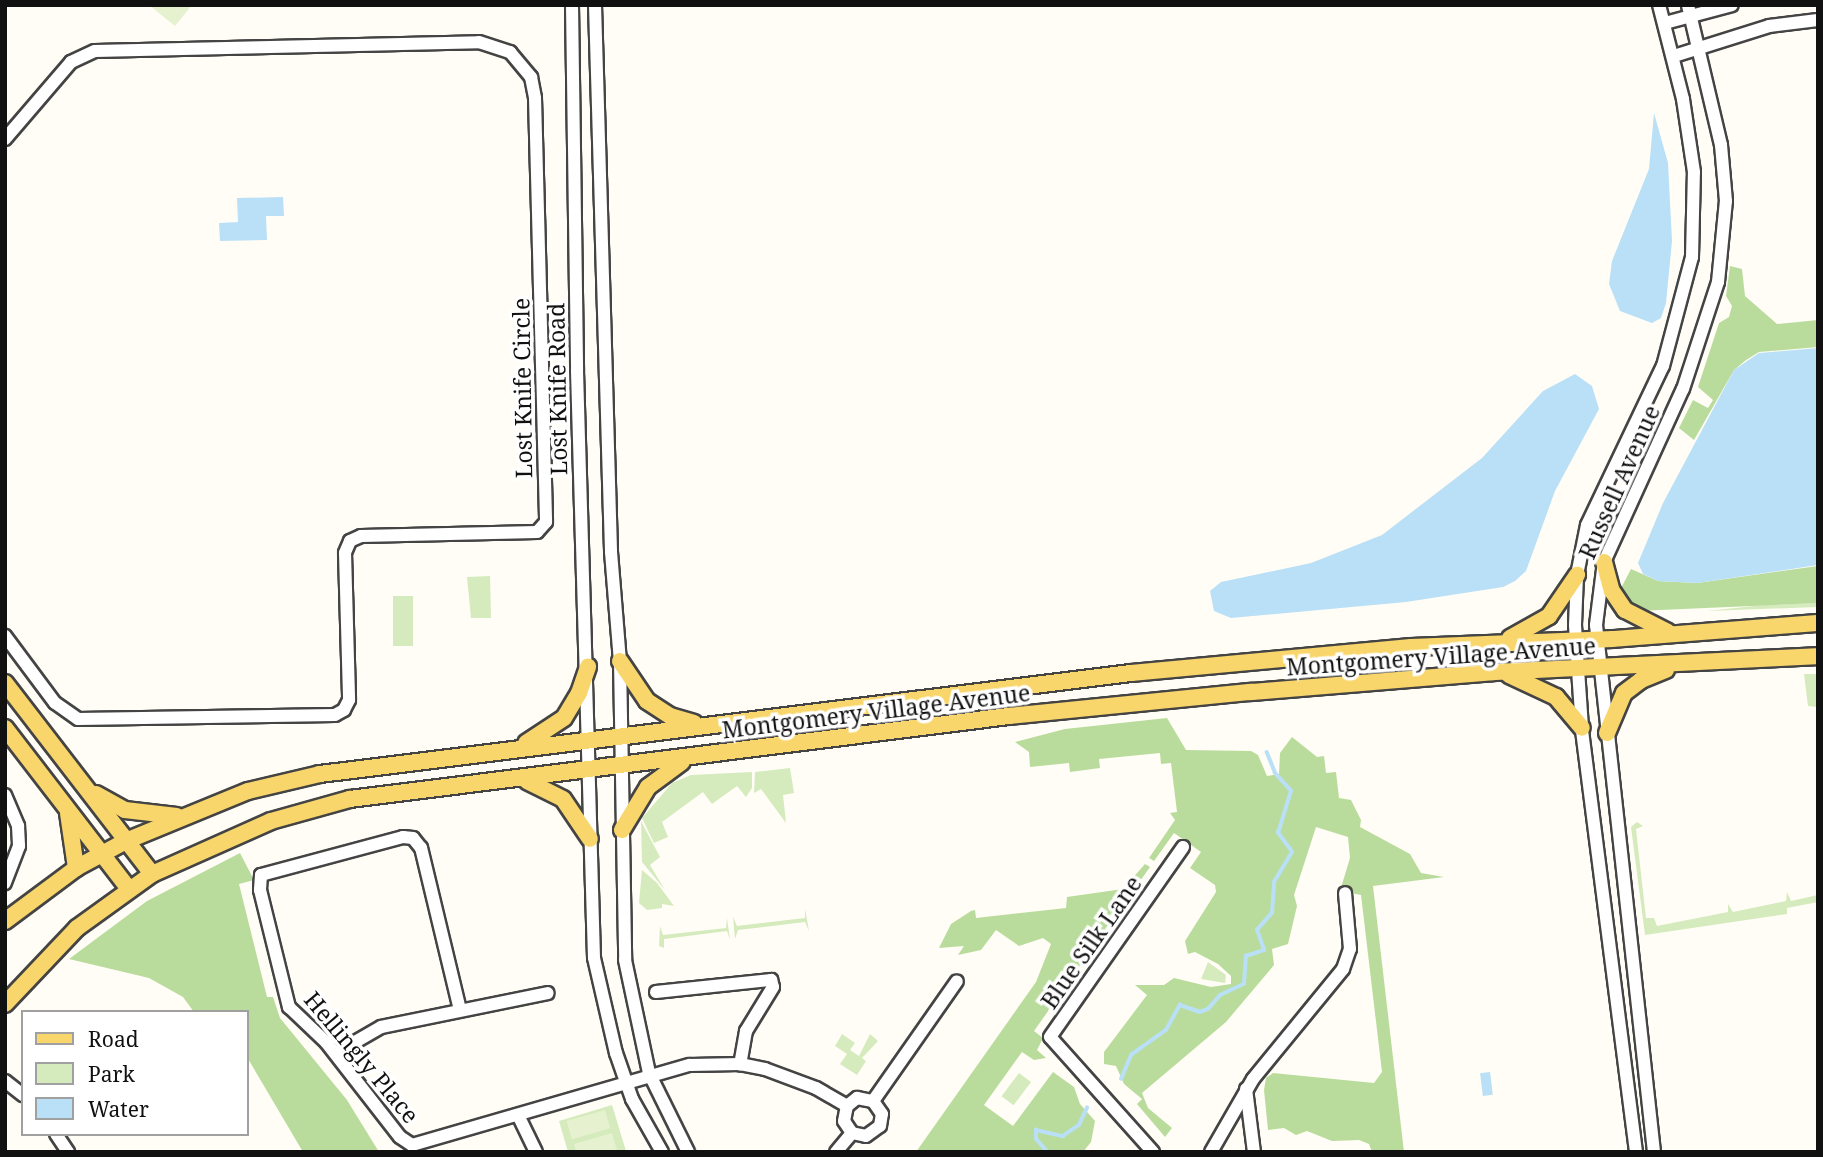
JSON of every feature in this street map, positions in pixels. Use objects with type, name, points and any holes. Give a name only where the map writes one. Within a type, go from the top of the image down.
[{"type":"main road","points":[[1604,562],[1612,592],[1625,610],[1677,635]]},
{"type":"main road","points":[[1497,642],[1549,616],[1577,575]]},
{"type":"main road","name":"Montgomery Village Avenue","points":[[5,921],[76,868],[102,853],[183,816],[278,782],[516,748],[1131,673],[1497,642],[1598,640],[1818,623]]},
{"type":"main road","name":"Montgomery Village Avenue","points":[[5,1004],[46,956],[128,888],[152,874],[271,821],[350,799],[1007,717],[1493,672],[1689,665],[1818,656]]},
{"type":"main road","points":[[620,661],[632,683],[659,710],[685,722],[710,725]]},
{"type":"main road","points":[[1607,733],[1624,693],[1641,680],[1689,665]]},
{"type":"main road","points":[[516,748],[543,735],[564,718],[579,693],[588,667]]},
{"type":"main road","points":[[1493,672],[1537,685],[1556,696],[1582,728]]},
{"type":"main road","points":[[5,683],[152,874]]},
{"type":"main road","points":[[5,728],[128,888]]},
{"type":"main road","points":[[622,830],[648,787],[692,757]]},
{"type":"main road","points":[[521,779],[564,799],[590,839]]},
{"type":"main road","points":[[82,783],[125,810],[183,816]]},
{"type":"main road","points":[[66,807],[76,843],[76,868]]},
{"type":"street","name":"Lost Knife Road","points":[[572,5],[577,371],[588,667],[594,958],[602,1008],[625,1081],[662,1152]]},
{"type":"street","points":[[595,5],[611,552],[620,661],[625,960],[649,1073],[688,1152]]},
{"type":"street","name":"Russell Avenue","points":[[1636,1152],[1582,728],[1576,640],[1577,575],[1596,501],[1668,351],[1692,257],[1694,172],[1674,56],[1659,5]]},
{"type":"street","points":[[1665,23],[1690,10],[1732,5]]},
{"type":"street","name":"Russell Avenue","points":[[1654,1152],[1607,733],[1598,640],[1598,591],[1604,562],[1684,389],[1718,282],[1726,201],[1721,145],[1702,49],[1690,10]]},
{"type":"street","points":[[1674,56],[1769,26],[1818,20]]},
{"type":"street","name":"Lost Knife Circle","points":[[5,139],[71,62],[94,51],[479,42],[510,52],[531,78],[536,98],[546,522],[537,532],[361,536],[350,541],[345,553],[349,700],[344,710],[335,715],[78,719],[55,703],[5,636]]},
{"type":"street","points":[[5,795],[18,826],[19,846],[5,883]]},
{"type":"street","name":"Hellingly Place","points":[[460,1010],[421,848],[414,838],[403,837],[267,870],[259,879],[289,1007],[335,1053],[400,1137],[412,1148],[649,1073],[690,1065],[740,1064],[794,1078],[847,1106]]},
{"type":"street","name":"Blue Silk Lane","points":[[1153,1152],[1091,1078],[1050,1037],[1183,847]]},
{"type":"street","points":[[1212,1152],[1246,1089],[1343,969],[1350,948],[1345,892]]},
{"type":"street","points":[[656,992],[771,981],[772,988],[750,1022],[740,1064]]},
{"type":"street","points":[[873,1101],[957,981]]},
{"type":"street","points":[[335,1053],[370,1031],[548,993]]},
{"type":"street","points":[[5,1081],[21,1093]]},
{"type":"street","points":[[1246,1089],[1254,1152]]},
{"type":"street","points":[[857,1098],[873,1101],[882,1114],[880,1126],[866,1136],[852,1133],[844,1121],[847,1106],[857,1098]]},
{"type":"street","points":[[518,1115],[536,1152]]},
{"type":"street","points":[[836,1152],[852,1133]]},
{"type":"street","points":[[57,1136],[68,1152]]},
{"type":"green space","points":[[149,5],[192,5],[175,26]]},
{"type":"green space","points":[[1730,266],[1742,269],[1745,296],[1777,324],[1818,320],[1818,347],[1759,352],[1746,360],[1734,370],[1694,440],[1679,428],[1693,400],[1708,408],[1713,400],[1698,387],[1719,323],[1729,317],[1732,306],[1726,296]]},
{"type":"green space","points":[[1818,566],[1818,603],[1637,611],[1619,592],[1631,569],[1658,581],[1697,583]]},
{"type":"green space","points":[[490,576],[491,618],[471,618],[467,577]]},
{"type":"green space","points":[[393,596],[413,596],[413,646],[393,646]]},
{"type":"green space","points":[[1818,603],[1818,607],[1707,611],[1763,605]]},
{"type":"green space","points":[[1804,674],[1818,674],[1818,711],[1817,707],[1808,706]]},
{"type":"green space","points":[[1167,718],[1186,750],[1251,751],[1258,755],[1267,776],[1279,774],[1280,753],[1292,737],[1317,757],[1324,756],[1326,773],[1336,772],[1339,798],[1351,800],[1361,820],[1360,827],[1410,854],[1421,873],[1444,877],[1373,886],[1404,1152],[1372,1152],[1369,1144],[1359,1140],[1332,1141],[1307,1131],[1296,1135],[1284,1128],[1268,1130],[1264,1090],[1266,1078],[1273,1073],[1374,1083],[1382,1072],[1361,895],[1340,891],[1350,858],[1348,837],[1316,827],[1294,895],[1297,906],[1288,944],[1272,949],[1274,965],[1226,1022],[1142,1093],[1148,1108],[1172,1128],[1165,1137],[1137,1104],[1142,1099],[1124,1084],[1116,1066],[1104,1064],[1104,1052],[1147,995],[1135,985],[1164,985],[1174,978],[1211,987],[1231,984],[1231,976],[1218,964],[1195,952],[1188,954],[1185,941],[1216,892],[1215,885],[1190,868],[1201,852],[1174,833],[1154,861],[1149,858],[1175,820],[1170,813],[1177,812],[1171,763],[1161,764],[1160,753],[1099,759],[1100,768],[1070,772],[1069,763],[1030,767],[1029,752],[1015,742],[1065,729]]},
{"type":"green space","points":[[790,768],[794,793],[783,795],[786,823],[761,789],[754,793],[755,772]]},
{"type":"green space","points":[[752,772],[752,788],[746,797],[737,786],[712,804],[703,792],[662,822],[668,837],[654,843],[642,818],[672,783],[691,775]]},
{"type":"green space","points":[[641,821],[660,857],[650,865],[665,890],[642,862]]},
{"type":"green space","points":[[1637,822],[1643,826],[1636,829],[1646,918],[1654,918],[1657,926],[1728,912],[1728,904],[1733,912],[1786,901],[1787,892],[1791,901],[1818,895],[1818,902],[1787,908],[1787,914],[1645,935],[1631,827]]},
{"type":"green space","points":[[240,853],[254,880],[239,884],[267,997],[273,997],[280,1018],[347,1100],[379,1152],[303,1152],[248,1059],[248,1010],[193,1010],[183,997],[149,978],[69,959],[147,901]]},
{"type":"green space","points":[[1145,864],[1150,867],[1034,1031],[1043,1038],[1037,1050],[1046,1058],[1034,1060],[1022,1052],[984,1105],[1013,1126],[1053,1072],[1074,1087],[1080,1104],[1095,1121],[1091,1142],[1083,1152],[916,1152],[1036,982],[1051,944],[1043,938],[1019,946],[996,930],[981,950],[958,955],[964,946],[939,948],[951,924],[975,910],[976,918],[1066,908],[1067,897],[1123,889]]},
{"type":"green space","points":[[642,870],[657,883],[674,906],[662,904],[662,908],[647,910],[639,903]]},
{"type":"green space","points":[[805,909],[809,931],[805,922],[738,930],[735,939],[733,917],[737,926],[805,918]]},
{"type":"green space","points":[[727,918],[730,940],[727,931],[664,939],[664,948],[659,946],[660,926],[663,935],[726,928]]},
{"type":"green space","points":[[1208,962],[1226,975],[1225,983],[1201,979]]},
{"type":"green space","points":[[842,1034],[855,1043],[850,1050],[859,1056],[870,1034],[878,1041],[862,1058],[866,1061],[857,1075],[840,1064],[847,1054],[835,1046]]},
{"type":"green space","points":[[1019,1073],[1031,1082],[1014,1105],[1002,1096]]},
{"type":"green space","points":[[612,1105],[626,1151],[568,1152],[559,1121]]},
{"type":"green space","points":[[605,1110],[610,1128],[572,1139],[567,1121]]},
{"type":"green space","points":[[612,1133],[617,1150],[576,1152],[574,1144]]},
{"type":"water","points":[[1654,113],[1668,163],[1672,241],[1666,303],[1661,318],[1652,323],[1620,311],[1609,284],[1612,261],[1649,169]]},
{"type":"water","points":[[283,197],[284,216],[266,216],[267,240],[220,241],[219,223],[238,222],[237,198]]},
{"type":"water","points":[[1818,348],[1818,565],[1697,583],[1658,581],[1643,574],[1638,563],[1663,503],[1734,370],[1759,353]]},
{"type":"water","points":[[1575,374],[1592,386],[1599,409],[1555,491],[1526,571],[1515,581],[1503,587],[1406,602],[1231,618],[1214,611],[1210,591],[1221,582],[1311,563],[1382,535],[1482,458],[1543,391]]},
{"type":"water","points":[[1490,1072],[1493,1095],[1483,1096],[1480,1073]]},
{"type":"waterway","points":[[1121,1079],[1131,1055],[1166,1030],[1180,1005],[1200,1012],[1208,1009],[1220,995],[1244,984],[1246,956],[1264,950],[1257,930],[1272,913],[1274,882],[1292,852],[1278,833],[1291,791],[1275,773],[1267,753]]},
{"type":"waterway","points":[[1047,1152],[1036,1139],[1036,1130],[1063,1136],[1079,1125],[1087,1108]]},
{"type":"waterway","points":[[1010,1152],[1021,1152]]}]
